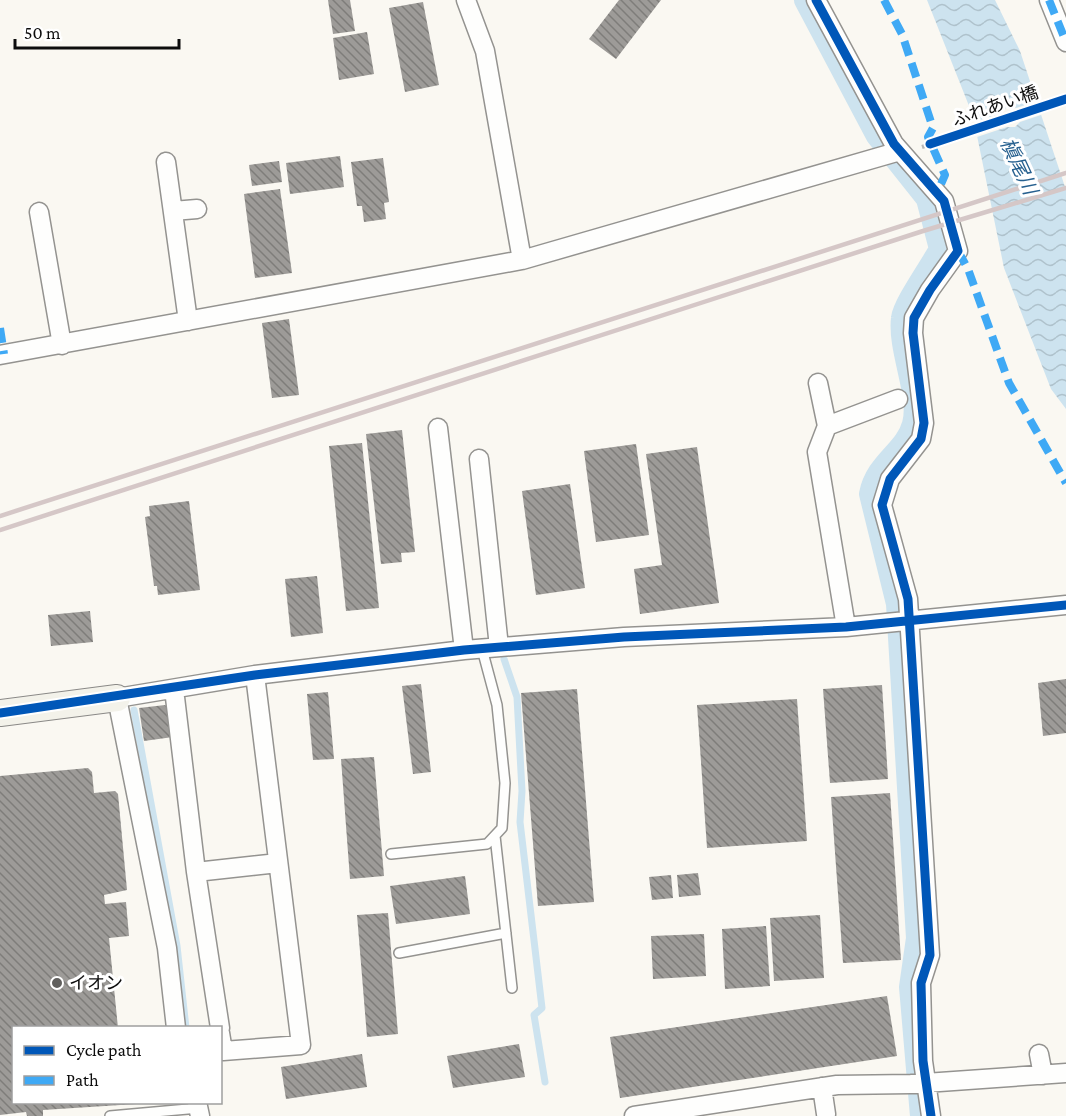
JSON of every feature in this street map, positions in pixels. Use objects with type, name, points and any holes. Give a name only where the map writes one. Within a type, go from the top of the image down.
[{"type":"street","points":[[466,0],[485,51],[522,260]]},
{"type":"street","points":[[816,0],[892,152],[944,201],[957,251],[914,318],[913,333],[924,423],[921,439],[890,479],[882,505],[908,599],[930,955],[921,983],[920,1083],[931,1116]]},
{"type":"street","points":[[1049,0],[1066,42]]},
{"type":"street","points":[[0,355],[522,260],[892,152]]},
{"type":"street","points":[[166,162],[188,321]]},
{"type":"street","points":[[173,212],[197,209]]},
{"type":"street","points":[[39,212],[62,345]]},
{"type":"street","points":[[818,383],[827,426],[818,452],[846,627]]},
{"type":"street","points":[[827,426],[898,399]]},
{"type":"street","points":[[438,428],[482,649]]},
{"type":"street","points":[[478,459],[482,649]]},
{"type":"street","points":[[0,713],[117,698],[255,675],[482,649],[624,637],[908,623],[1066,605]]},
{"type":"street","points":[[222,1046],[223,1052],[301,1046],[255,675]]},
{"type":"street","points":[[174,689],[196,872],[220,1026]]},
{"type":"street","points":[[117,698],[167,948],[176,1026]]},
{"type":"street","points":[[196,872],[278,863]]},
{"type":"street","points":[[1040,1054],[1043,1075]]},
{"type":"street","points":[[634,1116],[725,1109],[822,1088],[1066,1074]]},
{"type":"street","points":[[822,1088],[826,1114]]},
{"type":"lane","points":[[391,854],[487,844],[502,828],[505,783],[497,705],[482,649]]},
{"type":"lane","points":[[495,836],[512,988]]},
{"type":"lane","points":[[399,953],[506,933]]},
{"type":"lane","points":[[110,1116],[198,1109]]},
{"type":"water","name":"槇尾川","points":[[927,0],[995,0],[1020,51],[1066,190],[1066,409],[1051,389],[1004,268],[973,116]]},
{"type":"pier","points":[[1040,100],[1044,114],[1020,122],[1015,127],[1007,127],[974,138],[971,123],[1002,113],[1007,107],[1016,108]]},
{"type":"building","points":[[328,0],[350,0],[355,31],[333,34]]},
{"type":"building","points":[[619,0],[661,0],[616,59],[589,39]]},
{"type":"building","points":[[423,2],[439,85],[405,92],[389,8]]},
{"type":"building","points":[[367,32],[374,74],[339,80],[333,38]]},
{"type":"building","points":[[340,156],[344,187],[290,194],[286,163]]},
{"type":"building","points":[[383,158],[389,202],[384,203],[386,219],[364,222],[362,206],[357,206],[351,162]]},
{"type":"building","points":[[279,161],[282,182],[252,186],[249,165]]},
{"type":"building","points":[[280,189],[292,273],[255,278],[244,194]]},
{"type":"building","points":[[289,319],[299,395],[272,398],[262,323]]},
{"type":"building","points":[[402,430],[415,552],[401,553],[402,562],[381,564],[366,434]]},
{"type":"building","points":[[362,443],[379,608],[346,611],[329,446]]},
{"type":"building","points":[[636,444],[649,535],[596,542],[584,451]]},
{"type":"building","points":[[697,447],[719,603],[640,614],[634,569],[662,565],[646,454]]},
{"type":"building","points":[[570,484],[585,588],[536,595],[522,491]]},
{"type":"building","points":[[189,501],[200,590],[158,595],[157,586],[154,586],[145,517],[150,516],[149,506]]},
{"type":"building","points":[[317,576],[323,633],[291,637],[285,579]]},
{"type":"building","points":[[90,611],[93,642],[51,646],[48,615]]},
{"type":"building","points":[[1066,679],[1066,733],[1043,736],[1038,683]]},
{"type":"building","points":[[421,684],[431,772],[413,774],[402,686]]},
{"type":"building","points":[[882,685],[888,779],[830,783],[823,689]]},
{"type":"building","points":[[577,689],[594,902],[538,906],[521,693]]},
{"type":"building","points":[[328,692],[334,759],[313,760],[307,694]]},
{"type":"building","points":[[797,699],[807,841],[707,848],[697,705]]},
{"type":"building","points":[[165,705],[169,708],[173,737],[144,741],[139,708]]},
{"type":"building","points":[[374,757],[384,876],[350,879],[341,759]]},
{"type":"building","name":"イオン","points":[[88,768],[92,772],[94,793],[115,791],[118,794],[127,890],[104,895],[105,904],[126,902],[129,936],[109,938],[118,1026],[12,1026],[12,1104],[136,1104],[43,1110],[43,1116],[27,1116],[26,1112],[0,1115],[0,776]]},
{"type":"building","points":[[890,793],[901,960],[843,963],[831,797]]},
{"type":"building","points":[[698,873],[701,895],[679,897],[677,875]]},
{"type":"building","points":[[671,875],[673,898],[652,900],[649,877]]},
{"type":"building","points":[[465,876],[470,914],[396,924],[390,886]]},
{"type":"building","points":[[388,913],[398,1034],[367,1037],[357,915]]},
{"type":"building","points":[[820,915],[824,978],[774,981],[770,918]]},
{"type":"building","points":[[766,926],[770,986],[725,989],[722,929]]},
{"type":"building","points":[[704,934],[706,976],[653,979],[651,936]]},
{"type":"building","points":[[887,996],[897,1056],[620,1098],[610,1037]]},
{"type":"building","points":[[519,1044],[525,1077],[453,1088],[447,1056]]},
{"type":"building","points":[[362,1054],[367,1087],[286,1099],[281,1067]]},
{"type":"waterway","points":[[805,0],[877,136],[927,199],[940,249],[912,294],[902,318],[903,344],[914,400],[913,424],[904,442],[878,473],[870,494],[897,604],[917,938],[910,987],[921,1116]]},
{"type":"waterway","points":[[504,659],[517,697],[522,791],[520,822],[542,1008],[534,1015],[545,1082]]},
{"type":"waterway","points":[[134,710],[177,946],[186,1026]]},
{"type":"railway","points":[[0,516],[1066,173]]},
{"type":"railway","points":[[0,530],[923,231],[1066,188]]},
{"type":"marked path","points":[[884,0],[902,34],[933,128],[928,137],[945,175],[937,193]]},
{"type":"marked path","points":[[1049,0],[1066,42]]},
{"type":"marked path","points":[[958,251],[968,269],[1009,383],[1066,483]]},
{"type":"marked path","points":[[0,328],[4,354]]},
{"type":"cycle path","points":[[816,0],[894,144],[944,201],[958,251],[930,290],[914,318],[913,333],[924,423],[921,439],[890,479],[882,505],[908,599],[930,955],[921,983],[923,1061],[931,1116]]},
{"type":"cycle path","name":"ふれあい橋","points":[[930,144],[1066,99]]},
{"type":"cycle path","points":[[0,713],[255,675],[464,650],[624,637],[846,627],[1066,605]]},
{"type":"place","name":"イオン","points":[[57,983]]}]
